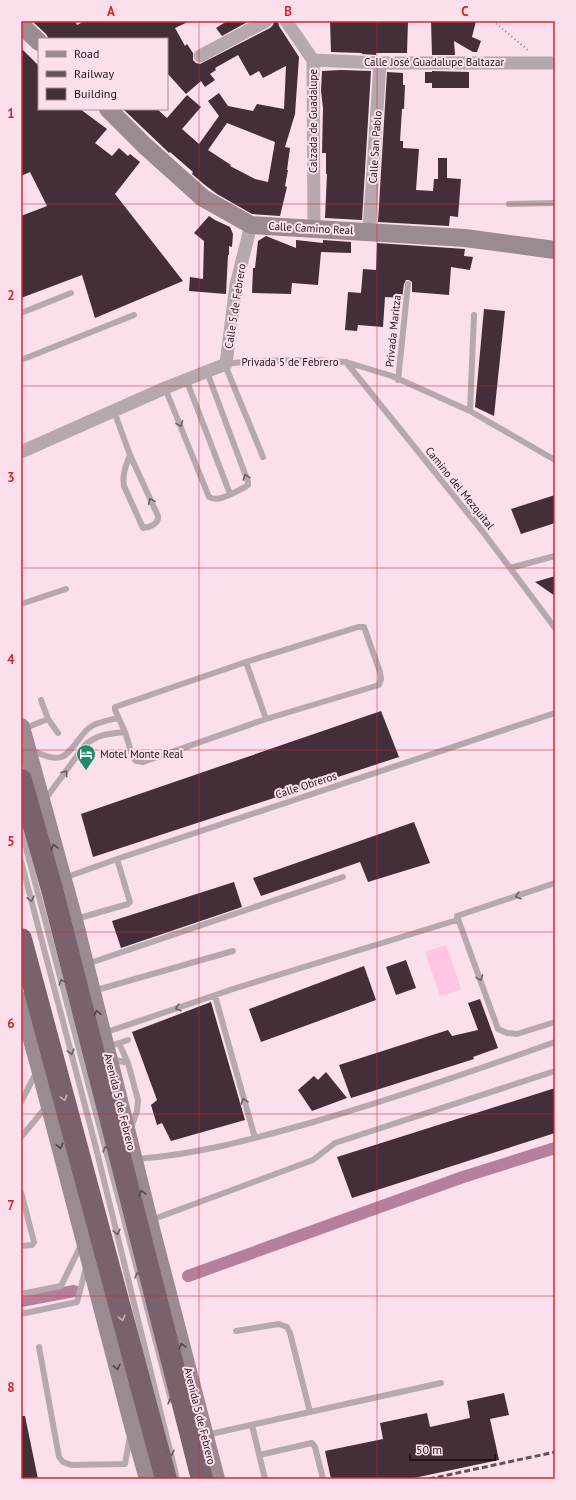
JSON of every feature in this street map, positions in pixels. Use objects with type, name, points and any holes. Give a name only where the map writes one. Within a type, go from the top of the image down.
[{"type":"highway","name":"Avenida 5 de Febrero","points":[[21,780],[53,893],[202,1479]]},
{"type":"highway","points":[[21,939],[166,1479]]},
{"type":"main road","points":[[21,25],[38,41]]},
{"type":"main road","name":"Calle Camino Real","points":[[109,110],[144,145],[203,198],[251,225],[465,238],[555,250]]},
{"type":"main road","name":"Avenida 5 de Febrero","points":[[21,728],[63,878],[92,991],[109,1046],[128,1135],[149,1221],[216,1479]]},
{"type":"main road","points":[[21,1000],[40,1065],[148,1479]]},
{"type":"street","points":[[200,56],[266,21]]},
{"type":"street","name":"Calzada de Guadalupe","points":[[286,21],[313,60],[314,229]]},
{"type":"street","name":"Calle José Guadalupe Baltazar","points":[[313,60],[380,63],[555,63]]},
{"type":"street","name":"Calle San Pablo","points":[[369,231],[380,63]]},
{"type":"street","name":"Calle 5 de Febrero","points":[[226,364],[236,285],[251,225]]},
{"type":"street","name":"Privada 5 de Febrero","points":[[21,452],[165,388],[226,364]]},
{"type":"lane","points":[[509,204],[555,203]]},
{"type":"lane","name":"Privada Maritza","points":[[398,380],[408,284]]},
{"type":"lane","points":[[21,313],[71,294]]},
{"type":"lane","points":[[21,360],[134,315]]},
{"type":"lane","points":[[470,411],[474,315]]},
{"type":"lane","name":"Privada 5 de Febrero","points":[[226,364],[251,361],[313,360],[346,362],[392,376],[470,411],[555,460]]},
{"type":"lane","name":"Camino del Mezquital","points":[[346,362],[553,620],[555,628]]},
{"type":"lane","points":[[226,364],[263,457]]},
{"type":"lane","points":[[165,388],[209,497],[212,499],[220,498],[245,487],[248,485],[248,482],[206,372]]},
{"type":"lane","points":[[186,379],[230,494]]},
{"type":"lane","points":[[114,411],[130,455],[158,516],[157,523],[143,528],[124,486],[124,469],[130,455]]},
{"type":"lane","points":[[510,568],[555,556]]},
{"type":"lane","points":[[21,604],[66,590]]},
{"type":"lane","points":[[358,627],[364,627],[380,672],[381,679],[379,685],[266,719],[142,762],[136,761],[133,758],[115,707],[246,662],[358,627]]},
{"type":"lane","points":[[246,662],[266,719]]},
{"type":"lane","points":[[41,700],[48,719],[58,733]]},
{"type":"lane","name":"Calle Obreros","points":[[63,878],[555,713]]},
{"type":"lane","points":[[27,749],[51,757],[60,758],[66,754],[80,736],[90,727],[101,722],[118,718]]},
{"type":"lane","points":[[21,728],[48,719]]},
{"type":"lane","points":[[42,804],[85,745],[93,738],[105,734],[125,732]]},
{"type":"lane","points":[[21,830],[82,1056],[173,1409]]},
{"type":"lane","points":[[74,920],[128,904],[130,902],[117,859]]},
{"type":"lane","points":[[21,861],[95,1144],[177,1479]]},
{"type":"lane","points":[[85,965],[343,877]]},
{"type":"lane","points":[[109,1046],[215,996],[457,920],[457,916],[555,883]]},
{"type":"lane","points":[[457,916],[498,1029],[507,1033],[516,1034],[555,1022]]},
{"type":"lane","points":[[92,991],[233,951]]},
{"type":"lane","points":[[215,996],[255,1138]]},
{"type":"lane","points":[[109,1046],[128,1040]]},
{"type":"lane","points":[[134,1159],[167,1157],[255,1138],[347,1112],[497,1063],[555,1042]]},
{"type":"lane","points":[[109,1046],[128,1064],[138,1100],[137,1111],[128,1135]]},
{"type":"lane","points":[[109,1046],[128,1064]]},
{"type":"lane","points":[[21,1102],[40,1065]]},
{"type":"lane","points":[[149,1221],[180,1211],[313,1160],[335,1143],[555,1071]]},
{"type":"lane","points":[[21,1136],[49,1104]]},
{"type":"lane","points":[[21,1192],[34,1242],[32,1245],[21,1246]]},
{"type":"lane","points":[[21,1294],[61,1286],[87,1247]]},
{"type":"lane","points":[[21,1314],[77,1302],[87,1247]]},
{"type":"lane","points":[[236,1331],[278,1324],[287,1327],[290,1333],[310,1412]]},
{"type":"lane","points":[[39,1347],[59,1457],[63,1462],[71,1465],[125,1464],[132,1422]]},
{"type":"lane","points":[[205,1436],[441,1384]]},
{"type":"lane","points":[[252,1425],[265,1479]]},
{"type":"lane","points":[[259,1455],[312,1443],[315,1448],[323,1479]]},
{"type":"path","points":[[493,21],[541,62]]},
{"type":"shaded area","points":[[446,945],[461,989],[440,996],[425,952]]},
{"type":"building","points":[[32,21],[75,21],[77,25],[85,21],[190,21],[175,28],[185,46],[187,44],[193,53],[193,60],[200,64],[270,28],[274,21],[278,21],[279,26],[299,57],[295,114],[285,147],[290,148],[285,186],[287,187],[280,216],[252,214],[217,194],[192,174],[193,172],[170,152],[169,153],[124,110],[158,110],[167,118],[187,95],[201,107],[182,129],[199,144],[219,116],[208,101],[219,93],[228,106],[253,111],[257,104],[284,109],[286,66],[263,78],[259,71],[250,76],[238,55],[215,68],[216,70],[210,74],[215,80],[205,87],[201,81],[186,94],[168,74],[168,38],[48,38]],"holes":[[[227,123],[275,142],[268,182],[255,179],[230,166],[231,165],[208,150]]]},
{"type":"building","points":[[227,21],[249,21],[222,36],[216,28]]},
{"type":"building","points":[[330,21],[408,21],[407,53],[376,53],[376,55],[331,52]]},
{"type":"building","points":[[431,21],[476,21],[472,37],[481,41],[477,52],[473,52],[454,41],[455,55],[432,55]]},
{"type":"building","points":[[21,48],[38,65],[38,110],[81,110],[107,129],[95,143],[112,156],[119,148],[128,156],[130,154],[140,162],[115,194],[183,281],[95,318],[82,275],[21,298],[21,216],[47,206],[30,172],[21,176]]},
{"type":"building","points":[[322,71],[371,71],[362,220],[325,218],[327,174],[326,153],[322,153]]},
{"type":"building","points":[[387,72],[403,73],[403,85],[405,85],[404,109],[402,109],[400,141],[403,141],[403,148],[419,149],[416,190],[433,191],[434,179],[438,179],[438,158],[447,158],[447,178],[461,179],[458,217],[450,216],[449,226],[378,222]]},
{"type":"building","points":[[425,72],[469,72],[469,88],[432,88],[432,83],[425,83]]},
{"type":"building","points":[[209,216],[230,227],[233,234],[232,247],[229,246],[226,294],[189,291],[190,277],[203,279],[204,241],[194,233]]},
{"type":"building","points":[[266,236],[296,248],[296,240],[323,243],[323,240],[351,242],[351,253],[321,252],[318,285],[292,283],[291,294],[252,293],[253,268],[255,268],[258,241]]},
{"type":"building","points":[[377,243],[465,249],[464,256],[473,257],[470,270],[451,267],[449,295],[412,292],[412,282],[406,280],[402,298],[385,297],[383,327],[358,325],[357,331],[345,330],[348,292],[361,293],[363,269],[376,270]]},
{"type":"building","points":[[484,309],[505,311],[494,416],[475,407]]},
{"type":"building","points":[[555,495],[555,523],[521,534],[511,509]]},
{"type":"building","points":[[555,576],[555,596],[535,582]]},
{"type":"building","points":[[381,711],[399,757],[93,857],[81,814]]},
{"type":"building","points":[[414,822],[430,863],[368,882],[360,862],[261,896],[253,878]]},
{"type":"building","points":[[234,882],[242,907],[121,948],[112,921]]},
{"type":"building","points":[[406,960],[416,988],[396,995],[386,967]]},
{"type":"building","points":[[364,966],[376,1000],[261,1042],[249,1009]]},
{"type":"building","points":[[480,999],[498,1048],[473,1057],[474,1059],[351,1098],[339,1065],[448,1030],[452,1036],[478,1030],[468,1003]]},
{"type":"building","points":[[211,1002],[245,1120],[171,1141],[162,1123],[157,1125],[151,1105],[157,1100],[132,1032]]},
{"type":"building","points":[[326,1072],[347,1098],[312,1111],[298,1090],[314,1076],[318,1080]]},
{"type":"building","points":[[555,1088],[555,1133],[352,1198],[337,1157]]},
{"type":"building","points":[[504,1393],[509,1415],[490,1419],[499,1460],[409,1479],[331,1479],[325,1451],[383,1439],[380,1423],[427,1413],[430,1427],[470,1418],[467,1401]]},
{"type":"building","points":[[21,1416],[25,1416],[38,1479],[21,1479]]},
{"type":"waterway","points":[[188,1276],[463,1177],[555,1148]]},
{"type":"waterway","points":[[21,1301],[74,1291]]},
{"type":"railway","points":[[429,1479],[555,1452]]},
{"type":"place","name":"Motel Monte Real","points":[[86,771]]}]
